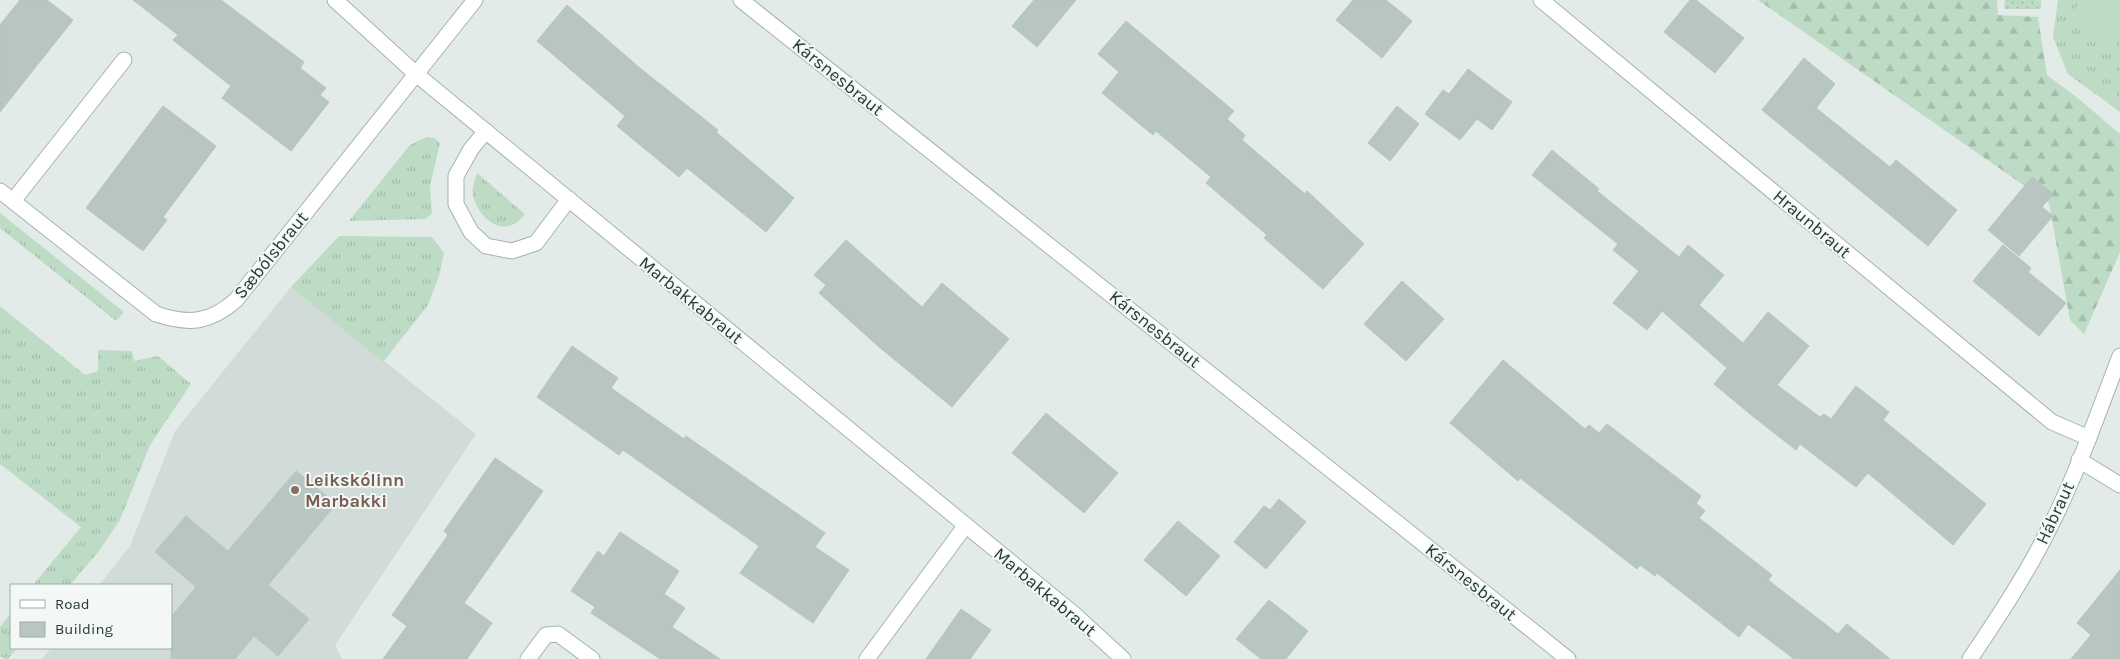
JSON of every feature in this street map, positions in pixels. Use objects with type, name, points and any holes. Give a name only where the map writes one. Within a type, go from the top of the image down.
[{"type":"street","name":"Marbakkabraut","points":[[335,0],[416,74],[1074,614],[1123,659]]},
{"type":"street","name":"Sæbólsbraut","points":[[0,191],[156,314],[184,321],[212,316],[224,310],[236,300],[475,0]]},
{"type":"street","name":"Kársnesbraut","points":[[741,0],[1568,659]]},
{"type":"street","name":"Hraunbraut","points":[[1541,0],[2052,422],[2088,438]]},
{"type":"street","points":[[13,201],[124,60]]},
{"type":"street","points":[[486,131],[471,149],[456,176],[456,204],[471,232],[486,246],[512,251],[536,243],[569,199]]},
{"type":"street","name":"Hábraut","points":[[1970,659],[2027,571],[2051,524],[2079,460],[2120,356]]},
{"type":"street","points":[[2079,460],[2120,484]]},
{"type":"street","points":[[867,659],[966,526]]},
{"type":"street","points":[[528,659],[546,635],[558,634],[592,659]]},
{"type":"shaded area","name":"Leikskólinn Marbakki","points":[[291,287],[476,434],[335,645],[342,659],[42,659],[50,649],[172,649],[172,584],[100,584],[130,546],[175,431]]},
{"type":"green space","points":[[1758,0],[1997,0],[1998,15],[2038,17],[2047,75],[2120,134],[2120,252],[2084,334],[2070,320],[2049,203]]},
{"type":"green space","points":[[2005,0],[2041,0],[2041,9],[2004,9]]},
{"type":"green space","points":[[2058,0],[2120,0],[2120,112],[2068,74],[2053,37]]},
{"type":"green space","points":[[2079,0],[2120,0],[2120,43],[2070,24]]},
{"type":"green space","points":[[427,137],[435,138],[440,143],[430,186],[432,214],[425,219],[349,221],[410,145]]},
{"type":"green space","points":[[477,173],[525,214],[518,222],[510,226],[502,226],[494,224],[481,213],[476,205],[473,194]]},
{"type":"green space","points":[[0,213],[124,312],[116,321],[0,228]]},
{"type":"green space","points":[[339,236],[432,237],[444,253],[439,276],[428,305],[383,362],[291,287]]},
{"type":"green space","points":[[0,306],[85,375],[98,371],[98,350],[132,351],[134,361],[158,356],[191,384],[150,445],[120,520],[99,551],[71,584],[34,584],[81,527],[0,464]]},
{"type":"green space","points":[[10,614],[10,649],[16,649],[8,659],[0,657],[0,627]]},
{"type":"building","points":[[20,0],[47,0],[73,20],[0,112],[0,25]]},
{"type":"building","points":[[133,0],[221,0],[304,62],[300,68],[326,88],[320,95],[329,102],[291,151],[222,98],[231,86],[173,40],[178,35]]},
{"type":"building","points":[[1034,0],[1076,0],[1037,47],[1012,26]]},
{"type":"building","points":[[1353,0],[1386,0],[1412,21],[1382,58],[1336,20]]},
{"type":"building","points":[[1690,0],[1696,0],[1744,38],[1715,73],[1664,32]]},
{"type":"building","points":[[567,5],[641,69],[718,130],[716,132],[794,198],[766,232],[687,168],[679,177],[617,126],[625,116],[537,41]]},
{"type":"building","points":[[1126,21],[1234,111],[1227,119],[1245,135],[1242,140],[1305,194],[1307,191],[1364,244],[1323,289],[1264,238],[1267,235],[1206,183],[1211,177],[1156,131],[1153,135],[1102,93],[1119,72],[1098,54]]},
{"type":"building","points":[[1804,58],[1835,84],[1816,108],[1890,167],[1896,160],[1957,210],[1928,246],[1762,110]]},
{"type":"building","points":[[1468,69],[1512,102],[1492,130],[1477,119],[1460,140],[1425,114],[1443,90],[1449,94]]},
{"type":"building","points":[[163,106],[216,146],[163,217],[167,220],[143,251],[86,208]]},
{"type":"building","points":[[1397,106],[1419,124],[1390,161],[1368,143]]},
{"type":"building","points":[[1552,150],[1599,189],[1597,191],[1679,257],[1688,245],[1724,275],[1699,305],[1743,343],[1768,312],[1809,346],[1777,385],[1820,417],[1824,414],[1831,419],[1856,386],[1889,412],[1883,420],[1986,504],[1953,545],[1868,473],[1856,487],[1800,444],[1796,450],[1755,418],[1714,384],[1727,368],[1662,311],[1647,330],[1613,303],[1639,271],[1613,250],[1618,244],[1532,175]]},
{"type":"building","points":[[2032,177],[2053,194],[2042,207],[2053,216],[2019,256],[1988,230]]},
{"type":"building","points":[[846,240],[922,307],[942,283],[1009,339],[952,407],[878,346],[819,293],[826,285],[814,275]]},
{"type":"building","points":[[2003,245],[2031,268],[2028,272],[2066,303],[2039,336],[1973,281]]},
{"type":"building","points":[[1402,281],[1444,319],[1406,361],[1364,324]]},
{"type":"building","points":[[572,346],[618,378],[611,388],[684,439],[686,436],[825,533],[815,547],[849,570],[813,623],[740,573],[759,546],[623,450],[619,455],[537,397]]},
{"type":"building","points":[[1503,360],[1585,429],[1589,425],[1599,433],[1607,424],[1701,496],[1696,503],[1705,511],[1699,518],[1772,575],[1768,580],[1838,634],[1847,624],[1890,659],[1794,659],[1748,624],[1739,637],[1657,573],[1655,576],[1640,565],[1637,569],[1520,478],[1518,481],[1450,423]]},
{"type":"building","points":[[1046,413],[1118,473],[1084,513],[1012,453]]},
{"type":"building","points":[[495,458],[543,491],[464,603],[492,623],[467,659],[383,659],[407,626],[392,615],[448,535],[444,531]]},
{"type":"building","points":[[296,471],[336,504],[268,585],[309,619],[278,656],[254,636],[235,659],[171,659],[172,616],[196,587],[155,552],[186,516],[228,551]]},
{"type":"building","points":[[1279,499],[1306,522],[1266,569],[1234,542],[1264,506],[1270,510]]},
{"type":"building","points":[[1178,521],[1220,556],[1186,596],[1144,560]]},
{"type":"building","points":[[620,532],[679,571],[664,594],[685,608],[672,627],[720,659],[660,659],[591,613],[595,607],[571,591],[598,551],[604,556]]},
{"type":"building","points":[[2120,570],[2120,659],[2071,659],[2091,635],[2077,623]]},
{"type":"building","points":[[1269,600],[1308,631],[1286,659],[1261,659],[1236,639]]},
{"type":"building","points":[[961,609],[991,630],[970,659],[926,659]]},
{"type":"place","name":"Leikskólinn Marbakki","points":[[295,490]]}]
